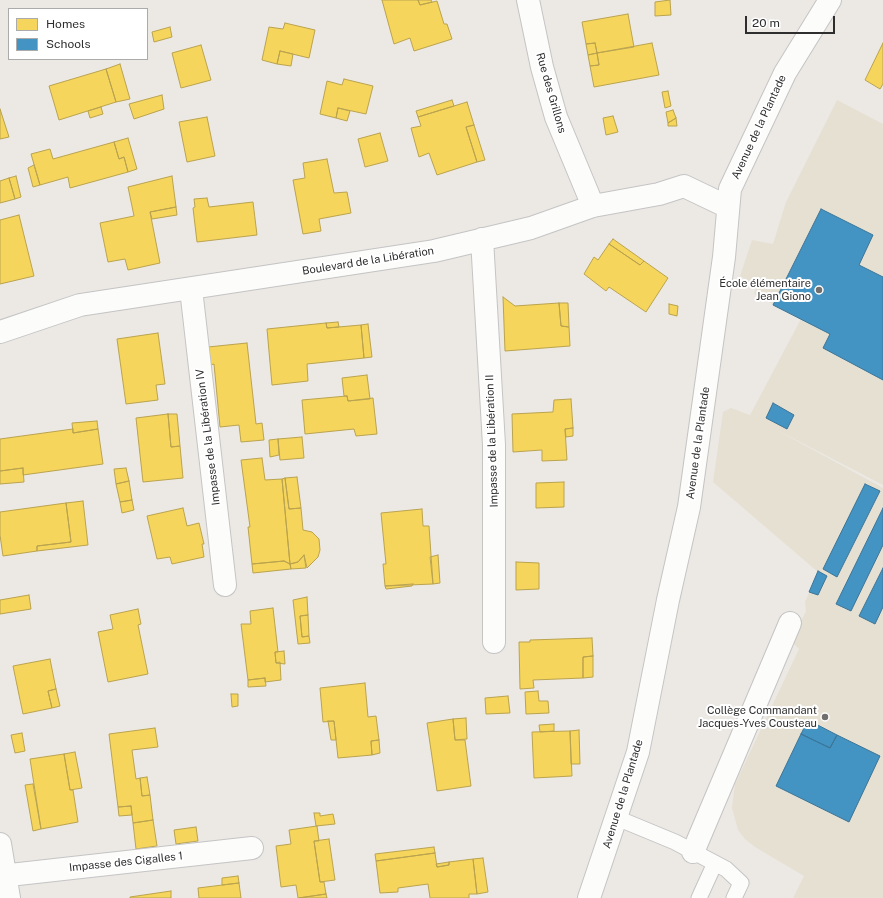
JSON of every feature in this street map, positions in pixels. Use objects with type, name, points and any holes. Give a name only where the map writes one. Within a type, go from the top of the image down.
[{"type":"street","name":"Rue des Grillons","points":[[528,0],[542,67],[556,117],[593,206]]},
{"type":"street","name":"Avenue de la Plantade","points":[[589,898],[638,752],[668,600],[689,506],[724,257],[730,189],[784,73],[830,0]]},
{"type":"street","name":"Boulevard de la Libération","points":[[0,332],[80,305],[434,251],[531,228],[593,206],[659,194],[684,186],[728,207]]},
{"type":"street","name":"Impasse de la Libération II","points":[[482,239],[494,445],[494,642]]},
{"type":"street","name":"Impasse de la Libération IV","points":[[191,289],[225,585]]},
{"type":"street","points":[[693,852],[790,623]]},
{"type":"street","points":[[0,844],[2,876],[9,898]]},
{"type":"street","name":"Impasse des Cigalles 1","points":[[2,876],[252,848]]},
{"type":"lane","points":[[617,818],[693,852],[726,869],[741,883],[734,898]]},
{"type":"lane","points":[[699,898],[715,863]]},
{"type":"shaded area","points":[[837,100],[883,124],[883,485],[775,429],[883,488],[883,898],[793,898],[804,876],[755,847],[745,839],[738,830],[732,808],[735,784],[799,649],[792,642],[793,637],[806,611],[805,602],[818,572],[713,482],[723,412],[731,408],[750,415],[801,319],[754,294],[757,286],[740,276],[752,240],[773,244],[786,202]]},
{"type":"building: Homes","points":[[382,0],[418,0],[420,5],[437,1],[444,24],[447,24],[452,39],[414,51],[410,38],[394,44]]},
{"type":"building: Homes","points":[[418,0],[431,0],[432,2],[420,5]]},
{"type":"building: Homes","points":[[670,0],[671,15],[655,16],[655,2]]},
{"type":"building: Homes","points":[[628,14],[634,47],[597,53],[595,43],[586,44],[582,22]]},
{"type":"building: Homes","points":[[285,23],[315,30],[309,58],[280,51],[277,64],[262,60],[269,27],[283,29]]},
{"type":"building: Homes","points":[[170,27],[172,37],[154,42],[152,32]]},
{"type":"building: Homes","points":[[595,43],[597,53],[588,55],[586,44]]},
{"type":"building: Homes","points":[[652,43],[659,75],[594,87],[590,66],[599,65],[597,53]]},
{"type":"building: Homes","points":[[883,43],[883,84],[880,89],[865,80]]},
{"type":"building: Homes","points":[[201,45],[211,80],[181,88],[172,53]]},
{"type":"building: Homes","points":[[280,51],[293,54],[291,66],[277,64]]},
{"type":"building: Homes","points":[[597,53],[599,65],[590,66],[588,55]]},
{"type":"building: Homes","points":[[120,64],[130,99],[116,102],[106,69]]},
{"type":"building: Homes","points":[[106,69],[116,102],[59,120],[49,86]]},
{"type":"building: Homes","points":[[344,79],[373,86],[366,114],[338,108],[336,118],[320,114],[327,81],[342,85]]},
{"type":"building: Homes","points":[[668,91],[671,106],[665,108],[662,92]]},
{"type":"building: Homes","points":[[162,95],[164,109],[134,119],[129,104]]},
{"type":"building: Homes","points":[[452,100],[454,106],[418,117],[416,111]]},
{"type":"building: Homes","points":[[467,102],[474,125],[466,127],[477,162],[437,175],[429,153],[419,157],[411,128],[421,126],[418,117]]},
{"type":"building: Homes","points":[[101,107],[103,114],[90,118],[88,111]]},
{"type":"building: Homes","points":[[338,108],[350,111],[347,121],[336,118]]},
{"type":"building: Homes","points":[[0,109],[9,137],[0,139]]},
{"type":"building: Homes","points":[[673,110],[676,118],[668,123],[666,112]]},
{"type":"building: Homes","points":[[613,116],[618,132],[606,135],[603,118]]},
{"type":"building: Homes","points":[[207,117],[215,156],[187,162],[179,122]]},
{"type":"building: Homes","points":[[676,118],[677,126],[668,126],[668,123]]},
{"type":"building: Homes","points":[[474,125],[485,160],[477,162],[466,127]]},
{"type":"building: Homes","points":[[380,133],[388,161],[365,167],[358,139]]},
{"type":"building: Homes","points":[[128,138],[137,169],[128,172],[124,157],[119,159],[114,142]]},
{"type":"building: Homes","points":[[114,142],[119,159],[124,157],[128,172],[70,188],[68,177],[40,185],[31,154],[50,149],[53,159]]},
{"type":"building: Homes","points":[[327,159],[334,193],[347,192],[351,213],[319,219],[321,231],[303,234],[293,180],[305,178],[303,163]]},
{"type":"building: Homes","points":[[34,165],[40,185],[33,187],[28,168]]},
{"type":"building: Homes","points":[[16,176],[21,197],[15,199],[9,178]]},
{"type":"building: Homes","points":[[172,176],[176,207],[150,212],[160,263],[128,270],[125,259],[108,262],[100,223],[134,216],[128,187]]},
{"type":"building: Homes","points":[[9,178],[15,199],[0,203],[0,181]]},
{"type":"building: Homes","points":[[207,198],[209,207],[253,202],[257,235],[197,242],[193,208],[195,207],[194,199]]},
{"type":"building: Homes","points":[[176,207],[177,215],[152,219],[150,212]]},
{"type":"building: Homes","points":[[19,215],[34,276],[0,284],[0,220]]},
{"type":"building: Homes","points":[[613,239],[644,261],[640,265],[609,244]]},
{"type":"building: Homes","points":[[609,244],[640,265],[644,261],[668,278],[646,312],[609,287],[606,291],[584,274],[594,257],[598,260]]},
{"type":"building: Homes","points":[[503,297],[515,306],[559,303],[561,326],[569,327],[570,346],[505,351]]},
{"type":"building: Homes","points":[[559,303],[568,303],[569,327],[561,326]]},
{"type":"building: Homes","points":[[669,304],[678,306],[677,316],[669,314]]},
{"type":"building: Homes","points":[[338,322],[339,327],[327,328],[326,323]]},
{"type":"building: Homes","points":[[326,323],[327,328],[361,325],[364,358],[307,364],[308,381],[272,385],[267,329]]},
{"type":"building: Homes","points":[[368,324],[372,357],[364,358],[361,325]]},
{"type":"building: Homes","points":[[158,333],[165,384],[156,385],[158,400],[126,404],[117,339]]},
{"type":"building: Homes","points":[[247,343],[256,424],[262,423],[264,440],[241,442],[239,425],[220,427],[214,364],[210,365],[208,347]]},
{"type":"building: Homes","points":[[367,375],[370,399],[348,401],[347,396],[344,396],[342,378]]},
{"type":"building: Homes","points":[[347,396],[348,401],[373,398],[377,434],[356,436],[354,429],[305,434],[302,400]]},
{"type":"building: Homes","points":[[571,399],[573,428],[565,429],[567,460],[542,461],[542,450],[513,452],[512,414],[553,412],[554,400]]},
{"type":"building: Homes","points":[[168,414],[177,414],[180,446],[171,447]]},
{"type":"building: Homes","points":[[168,414],[171,447],[180,446],[183,478],[143,482],[136,418]]},
{"type":"building: Homes","points":[[97,421],[98,429],[73,433],[72,423]]},
{"type":"building: Homes","points":[[573,428],[573,436],[566,437],[565,429]]},
{"type":"building: Homes","points":[[73,429],[73,433],[98,429],[103,464],[23,475],[23,468],[0,471],[0,439]]},
{"type":"building: Homes","points":[[302,437],[304,458],[280,460],[278,439]]},
{"type":"building: Homes","points":[[278,439],[279,455],[270,457],[269,440]]},
{"type":"building: Homes","points":[[262,458],[265,480],[282,479],[290,564],[284,561],[252,564],[248,527],[250,527],[241,460]]},
{"type":"building: Homes","points":[[23,468],[24,482],[0,484],[0,471]]},
{"type":"building: Homes","points":[[126,468],[129,481],[116,484],[114,469]]},
{"type":"building: Homes","points":[[297,477],[301,508],[289,509],[285,478]]},
{"type":"building: Homes","points":[[285,478],[289,509],[301,508],[303,530],[312,532],[319,539],[320,550],[318,557],[307,568],[304,555],[298,562],[290,564],[282,479]]},
{"type":"building: Homes","points":[[129,481],[132,500],[120,502],[116,484]]},
{"type":"building: Homes","points":[[564,482],[564,507],[536,508],[536,483]]},
{"type":"building: Homes","points":[[132,500],[134,510],[122,513],[120,502]]},
{"type":"building: Homes","points":[[83,501],[88,545],[37,551],[37,546],[71,542],[66,503]]},
{"type":"building: Homes","points":[[66,503],[71,542],[37,546],[37,551],[3,556],[0,535],[0,512]]},
{"type":"building: Homes","points":[[183,508],[187,526],[199,523],[204,544],[202,544],[204,557],[172,564],[170,557],[157,559],[147,516]]},
{"type":"building: Homes","points":[[422,509],[423,526],[429,526],[433,584],[385,586],[383,564],[386,564],[381,513]]},
{"type":"building: Homes","points":[[304,555],[306,568],[291,569],[290,564],[298,562]]},
{"type":"building: Homes","points":[[438,555],[440,583],[433,584],[430,557]]},
{"type":"building: Homes","points":[[284,561],[290,564],[291,569],[253,573],[252,564]]},
{"type":"building: Homes","points":[[516,562],[539,563],[539,589],[516,590]]},
{"type":"building: Homes","points":[[413,584],[412,586],[386,589],[385,586]]},
{"type":"building: Homes","points":[[29,595],[31,609],[0,614],[0,600]]},
{"type":"building: Homes","points":[[307,597],[308,615],[300,616],[302,637],[309,636],[310,643],[298,644],[293,600]]},
{"type":"building: Homes","points":[[273,608],[278,652],[275,652],[276,663],[280,662],[281,680],[265,682],[265,678],[248,680],[241,624],[251,624],[250,611]]},
{"type":"building: Homes","points":[[138,609],[141,624],[138,625],[148,674],[108,682],[98,632],[113,629],[110,615]]},
{"type":"building: Homes","points":[[308,615],[309,636],[302,637],[300,616]]},
{"type":"building: Homes","points":[[592,638],[593,656],[583,657],[583,678],[533,680],[534,688],[520,689],[519,642],[530,642],[530,640]]},
{"type":"building: Homes","points":[[284,651],[285,664],[276,663],[275,652]]},
{"type":"building: Homes","points":[[593,656],[593,677],[583,678],[583,657]]},
{"type":"building: Homes","points":[[50,659],[56,689],[48,691],[52,708],[23,714],[13,666]]},
{"type":"building: Homes","points":[[265,678],[266,686],[248,687],[248,680]]},
{"type":"building: Homes","points":[[365,683],[368,717],[376,716],[379,740],[371,741],[372,755],[338,758],[334,721],[323,722],[320,688]]},
{"type":"building: Homes","points":[[56,689],[60,706],[52,708],[48,691]]},
{"type":"building: Homes","points":[[538,691],[539,701],[548,701],[549,713],[526,714],[525,692]]},
{"type":"building: Homes","points":[[231,694],[238,694],[238,706],[232,707]]},
{"type":"building: Homes","points":[[508,696],[510,713],[486,714],[485,698]]},
{"type":"building: Homes","points":[[466,718],[467,739],[455,740],[453,719]]},
{"type":"building: Homes","points":[[453,719],[455,740],[465,740],[471,786],[437,791],[427,723]]},
{"type":"building: Homes","points":[[328,721],[334,721],[336,740],[331,740]]},
{"type":"building: Homes","points":[[554,724],[554,731],[540,732],[539,725]]},
{"type":"building: Homes","points":[[155,728],[158,747],[132,750],[136,779],[140,778],[142,796],[150,795],[153,820],[133,823],[131,806],[118,807],[109,734]]},
{"type":"building: Homes","points":[[579,730],[580,764],[571,764],[570,731]]},
{"type":"building: Homes","points":[[570,731],[572,776],[534,778],[532,732]]},
{"type":"building: Homes","points":[[22,733],[25,751],[15,753],[11,735]]},
{"type":"building: Homes","points":[[379,740],[380,753],[372,755],[371,741]]},
{"type":"building: Homes","points":[[75,752],[82,788],[70,790],[64,754]]},
{"type":"building: Homes","points":[[64,754],[70,790],[73,790],[78,822],[41,829],[30,759]]},
{"type":"building: Homes","points":[[147,777],[150,795],[142,796],[140,778]]},
{"type":"building: Homes","points":[[33,784],[41,829],[33,831],[25,785]]},
{"type":"building: Homes","points":[[131,806],[132,815],[119,816],[118,807]]},
{"type":"building: Homes","points":[[314,813],[320,813],[320,816],[333,814],[335,824],[316,826]]},
{"type":"building: Homes","points":[[153,820],[157,846],[136,849],[133,823]]},
{"type":"building: Homes","points":[[317,826],[319,841],[314,841],[320,882],[324,882],[326,894],[298,898],[296,885],[281,887],[276,846],[291,844],[289,830]]},
{"type":"building: Homes","points":[[196,827],[198,841],[176,844],[174,830]]},
{"type":"building: Homes","points":[[329,839],[335,880],[320,882],[314,841]]},
{"type":"building: Homes","points":[[434,847],[435,853],[376,861],[375,854]]},
{"type":"building: Homes","points":[[435,853],[437,867],[449,865],[449,862],[473,859],[477,894],[469,894],[469,898],[430,898],[428,884],[398,888],[398,892],[380,893],[376,861]]},
{"type":"building: Homes","points":[[483,858],[488,892],[477,894],[473,859]]},
{"type":"building: Homes","points":[[449,862],[449,865],[437,867],[436,864]]},
{"type":"building: Homes","points":[[238,876],[239,883],[222,885],[222,878]]},
{"type":"building: Homes","points":[[239,883],[241,898],[199,898],[198,888]]},
{"type":"building: Homes","points":[[171,891],[171,898],[130,898],[130,897]]},
{"type":"building: Homes","points":[[326,894],[327,898],[299,898]]},
{"type":"building: Schools","points":[[821,209],[873,235],[859,265],[883,277],[883,380],[823,348],[830,334],[773,305]]},
{"type":"building: Schools","points":[[773,403],[794,415],[787,429],[766,418]]},
{"type":"building: Schools","points":[[865,484],[880,491],[837,577],[823,569]]},
{"type":"building: Schools","points":[[883,508],[883,545],[851,611],[836,604]]},
{"type":"building: Schools","points":[[883,568],[883,607],[875,624],[859,616]]},
{"type":"building: Schools","points":[[818,571],[827,576],[818,595],[809,592]]},
{"type":"building: Schools","points":[[808,720],[837,735],[830,748],[801,734]]},
{"type":"building: Schools","points":[[801,734],[830,748],[837,735],[880,756],[849,822],[776,786]]},
{"type":"place","name":"École élémentaire Jean Giono","points":[[819,290]]},
{"type":"place","name":"Collège Commandant Jacques-Yves Cousteau","points":[[825,717]]}]
